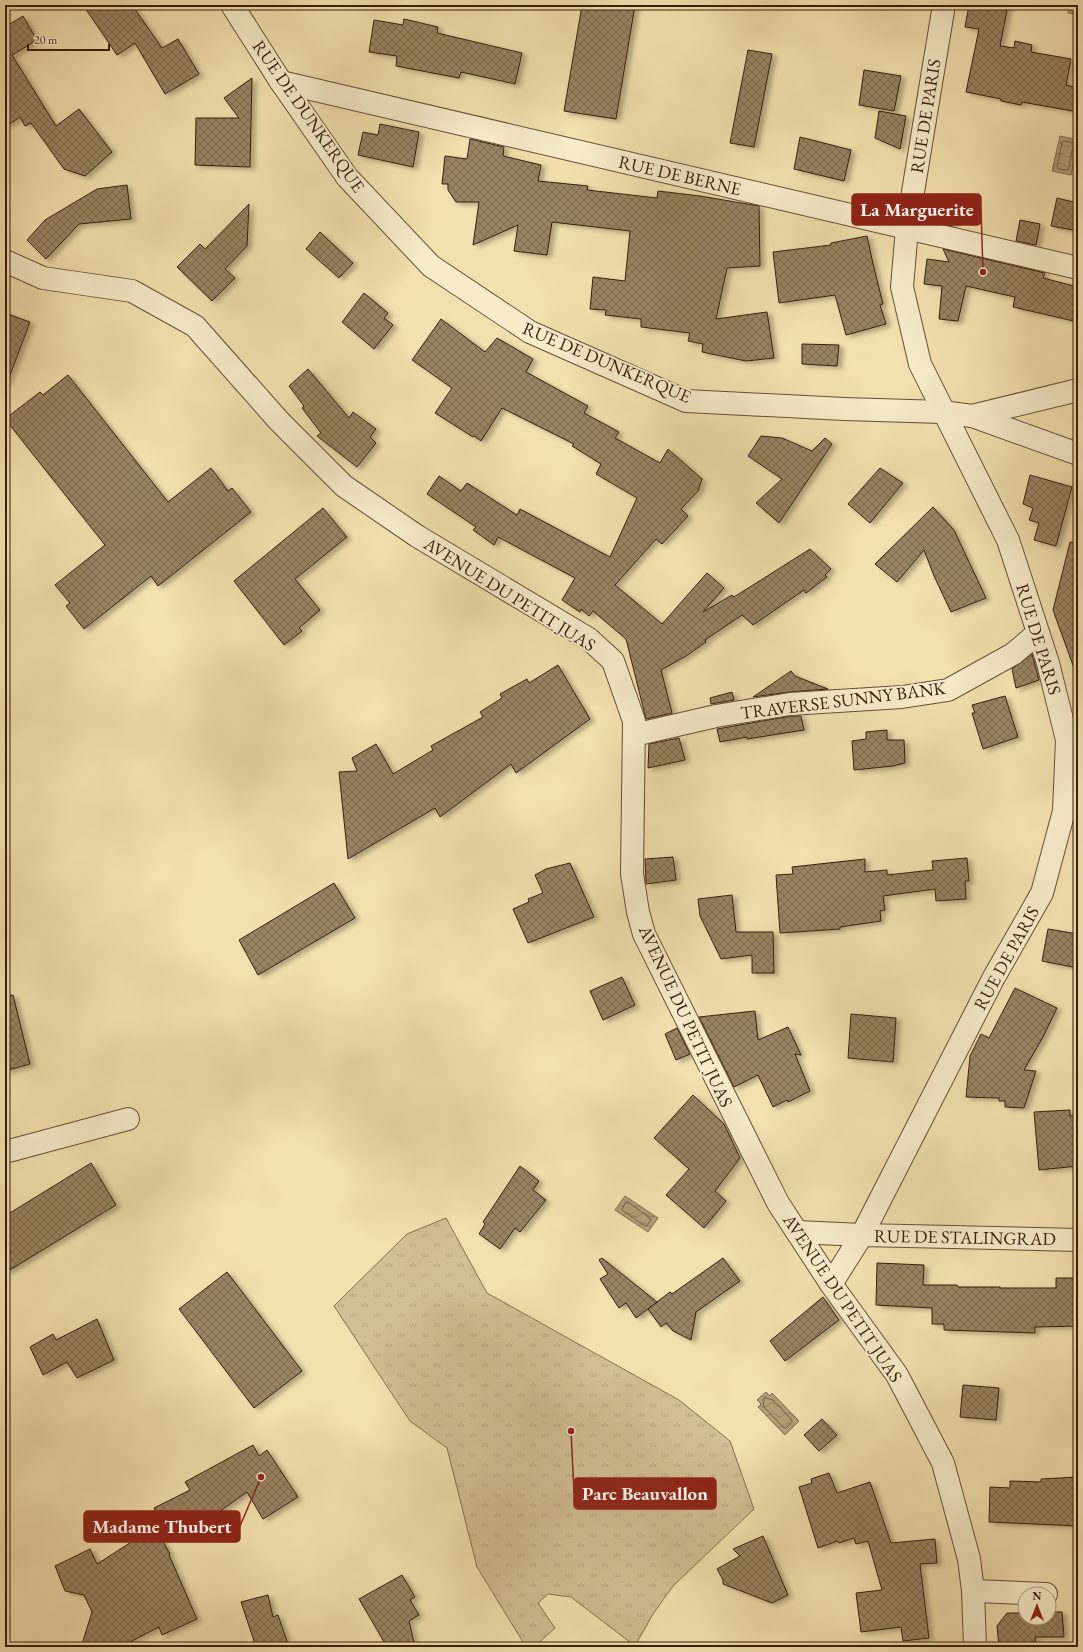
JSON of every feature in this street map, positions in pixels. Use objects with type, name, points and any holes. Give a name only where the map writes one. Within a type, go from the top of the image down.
[{"type":"street","name":"RUE DE DUNKERQUE","points":[[232,5],[281,82],[347,177],[431,266],[530,332],[686,401],[943,412],[972,416],[1078,390]]},
{"type":"street","name":"RUE DE PARIS","points":[[862,1235],[993,979],[1042,893],[1064,811],[1068,740],[1048,663],[1008,540],[920,364],[902,287],[907,228],[944,5]]},
{"type":"street","name":"RUE DE BERNE","points":[[281,82],[1078,268]]},
{"type":"street","name":"AVENUE DU PETIT JUAS","points":[[5,261],[43,278],[132,291],[195,326],[279,421],[344,486],[416,536],[589,639],[613,661],[634,721],[632,874],[638,912],[644,934],[778,1203],[831,1284],[897,1375],[943,1463],[969,1559],[973,1591],[975,1647]]},
{"type":"street","points":[[972,416],[1078,454]]},
{"type":"street","name":"TRAVERSE SUNNY BANK","points":[[634,735],[716,716],[790,704],[902,697],[948,690],[1013,654],[1038,633]]},
{"type":"street","points":[[5,1152],[128,1119]]},
{"type":"street","points":[[797,1232],[862,1235]]},
{"type":"street","name":"RUE DE STALINGRAD","points":[[831,1284],[862,1235],[1078,1240]]},
{"type":"street","points":[[973,1591],[1017,1593]]},
{"type":"green space","points":[[446,1218],[487,1293],[679,1400],[730,1441],[754,1509],[673,1586],[653,1614],[635,1646],[571,1597],[548,1594],[538,1603],[555,1628],[534,1647],[526,1647],[477,1567],[447,1448],[410,1421],[334,1306],[407,1234]]},
{"type":"water","points":[[1069,5],[1078,5],[1078,15],[1068,13]]},
{"type":"water","points":[[1060,136],[1078,140],[1071,175],[1052,171]]},
{"type":"water","points":[[625,1196],[658,1218],[648,1232],[615,1210]]},
{"type":"water","points":[[766,1392],[770,1396],[772,1393],[799,1421],[785,1435],[758,1407],[761,1404],[757,1400]]},
{"type":"building","points":[[83,5],[132,5],[162,48],[178,39],[199,74],[165,94],[135,43],[117,55]]},
{"type":"building","points":[[582,5],[635,5],[616,119],[564,111]]},
{"type":"building","points":[[969,5],[1008,5],[1000,46],[1014,48],[1015,41],[1032,45],[1031,52],[1071,59],[1066,85],[1078,88],[1078,112],[1022,102],[1021,105],[1001,101],[1001,99],[966,92],[979,29],[965,27]]},
{"type":"building","points":[[23,16],[37,40],[12,55],[56,126],[79,109],[112,152],[85,176],[64,169],[31,123],[25,126],[20,117],[5,127],[5,27]]},
{"type":"building","points":[[404,19],[438,27],[437,33],[522,53],[515,84],[461,72],[459,78],[396,66],[397,56],[369,52],[374,20],[403,25]]},
{"type":"building","points":[[748,50],[772,54],[754,147],[730,143]]},
{"type":"building","points":[[864,70],[901,76],[894,111],[859,105]]},
{"type":"building","points":[[252,78],[250,167],[195,165],[196,118],[239,118],[224,98]]},
{"type":"building","points":[[879,111],[906,116],[900,149],[875,138]]},
{"type":"building","points":[[380,124],[419,132],[413,167],[358,155],[363,132],[378,135]]},
{"type":"building","points":[[800,137],[851,150],[844,181],[794,169]]},
{"type":"building","points":[[470,139],[504,147],[503,156],[541,165],[538,181],[588,186],[587,190],[657,198],[658,191],[700,196],[759,206],[760,266],[727,268],[716,319],[767,312],[774,358],[746,361],[702,352],[703,344],[688,341],[690,333],[641,327],[641,319],[605,315],[606,310],[590,309],[593,277],[625,281],[630,231],[552,222],[547,255],[514,251],[518,225],[473,245],[479,202],[456,202],[448,190],[448,184],[442,184],[445,156],[467,159]]},
{"type":"building","points":[[127,185],[131,219],[79,224],[46,259],[27,240],[45,220],[97,189]]},
{"type":"building","points":[[1057,198],[1078,203],[1078,231],[1051,226]]},
{"type":"building","points":[[924,200],[955,207],[952,226],[928,220],[923,209]]},
{"type":"building","points":[[249,204],[247,246],[225,269],[235,278],[212,301],[177,267],[200,244],[205,249]]},
{"type":"building","points":[[1020,220],[1040,224],[1036,245],[1016,241]]},
{"type":"building","points":[[320,232],[353,263],[339,278],[306,249]]},
{"type":"building","points":[[867,236],[883,304],[880,305],[886,324],[846,335],[835,295],[779,303],[773,252],[831,245],[831,243]]},
{"type":"building","points":[[943,249],[1045,273],[1043,278],[1078,287],[1078,322],[1013,307],[1015,297],[966,286],[958,321],[939,319],[942,286],[924,284],[927,259],[949,262]]},
{"type":"building","points":[[364,293],[388,313],[384,318],[393,325],[374,349],[342,322]]},
{"type":"building","points":[[5,313],[30,322],[7,383],[5,383]]},
{"type":"building","points":[[441,319],[485,352],[497,338],[533,359],[526,372],[588,406],[584,413],[619,432],[615,438],[660,463],[668,449],[702,479],[698,491],[681,509],[688,516],[662,544],[656,539],[615,585],[662,624],[707,573],[724,588],[703,612],[732,595],[734,597],[810,549],[831,569],[825,575],[827,577],[806,593],[804,590],[753,625],[742,615],[705,640],[706,642],[686,656],[661,670],[672,713],[646,719],[626,639],[593,611],[589,616],[581,609],[580,612],[562,600],[575,578],[498,537],[494,545],[473,530],[476,527],[427,494],[439,476],[461,491],[467,483],[517,515],[520,509],[610,557],[637,498],[596,474],[601,464],[572,446],[574,444],[502,408],[481,441],[435,413],[452,388],[412,360]]},
{"type":"building","points":[[802,344],[839,345],[837,366],[802,364]]},
{"type":"building","points":[[308,369],[349,418],[353,412],[376,429],[370,437],[376,443],[357,467],[317,436],[321,433],[302,408],[304,406],[289,386]]},
{"type":"building","points":[[68,375],[168,502],[211,468],[228,491],[232,488],[251,512],[158,586],[151,576],[84,629],[66,606],[70,603],[55,585],[105,545],[5,419],[40,392],[43,395]]},
{"type":"building","points":[[761,436],[782,438],[812,451],[825,438],[832,444],[779,523],[756,503],[782,479],[748,456]]},
{"type":"building","points":[[880,468],[903,483],[870,523],[848,504]]},
{"type":"building","points":[[1030,475],[1072,487],[1056,546],[1034,540],[1039,523],[1029,520],[1033,508],[1023,504]]},
{"type":"building","points":[[933,507],[954,530],[986,598],[951,612],[934,576],[924,550],[897,582],[875,564]]},
{"type":"building","points":[[323,508],[347,537],[295,579],[320,610],[299,628],[302,631],[284,645],[234,581]]},
{"type":"building","points":[[1070,542],[1078,543],[1078,670],[1075,671],[1053,610]]},
{"type":"building","points":[[1032,654],[1039,680],[1016,688],[1012,669]]},
{"type":"building","points":[[558,665],[590,719],[516,773],[511,764],[440,817],[435,808],[348,859],[339,772],[357,771],[352,758],[376,744],[393,774],[433,750],[431,746],[483,717],[480,712],[502,698],[500,694],[527,679],[529,683]]},
{"type":"building","points":[[791,671],[795,676],[828,689],[753,697]]},
{"type":"building","points":[[732,692],[734,700],[711,704],[710,698]]},
{"type":"building","points":[[1005,696],[1018,737],[983,749],[972,713],[975,713],[972,705]]},
{"type":"building","points":[[791,716],[801,716],[804,730],[720,742],[717,729]]},
{"type":"building","points":[[887,730],[887,740],[904,740],[905,763],[893,766],[854,770],[852,741],[866,739],[866,732]]},
{"type":"building","points":[[679,738],[685,760],[648,768],[649,744]]},
{"type":"building","points":[[673,857],[676,880],[646,884],[645,859]]},
{"type":"building","points":[[967,858],[969,881],[965,881],[966,899],[936,901],[935,889],[883,896],[885,910],[880,911],[881,921],[840,927],[840,929],[780,933],[776,875],[793,874],[792,867],[865,859],[865,872],[887,870],[887,875],[933,870],[932,861]]},
{"type":"building","points":[[570,863],[594,917],[528,943],[513,909],[529,902],[528,899],[543,893],[535,875],[546,869]]},
{"type":"building","points":[[334,883],[355,918],[258,975],[239,940]]},
{"type":"building","points":[[732,895],[736,932],[773,932],[774,973],[752,973],[752,955],[721,959],[700,916],[698,899]]},
{"type":"building","points":[[1048,929],[1078,934],[1078,968],[1042,961]]},
{"type":"building","points":[[622,977],[635,1005],[603,1020],[590,991]]},
{"type":"building","points":[[1015,988],[1057,1008],[1043,1037],[1024,1070],[1036,1071],[1024,1108],[1005,1107],[1005,1101],[999,1101],[999,1098],[966,1097],[970,1056],[981,1034],[989,1038]]},
{"type":"building","points":[[13,995],[30,1064],[5,1071],[5,996]]},
{"type":"building","points":[[755,1011],[758,1040],[788,1027],[801,1055],[795,1054],[810,1091],[788,1102],[787,1100],[773,1107],[758,1075],[734,1087],[699,1017]]},
{"type":"building","points":[[851,1014],[896,1018],[893,1062],[848,1058]]},
{"type":"building","points":[[677,1028],[690,1054],[676,1060],[665,1034]]},
{"type":"building","points":[[693,1095],[724,1124],[740,1158],[715,1191],[726,1201],[704,1228],[666,1195],[689,1169],[654,1138]]},
{"type":"building","points":[[1070,1110],[1070,1116],[1078,1116],[1078,1166],[1039,1170],[1034,1112]]},
{"type":"building","points":[[91,1163],[116,1205],[5,1273],[5,1216]]},
{"type":"building","points":[[520,1166],[539,1181],[533,1190],[546,1200],[520,1232],[515,1228],[500,1249],[479,1234],[485,1224],[483,1222]]},
{"type":"building","points":[[602,1258],[657,1302],[636,1318],[626,1303],[619,1308],[600,1279],[608,1274],[599,1260]]},
{"type":"building","points":[[723,1258],[740,1281],[696,1312],[691,1340],[673,1331],[666,1323],[661,1327],[648,1309],[670,1292],[672,1294]]},
{"type":"building","points":[[877,1263],[924,1265],[923,1285],[957,1285],[958,1287],[1000,1288],[1056,1288],[1056,1278],[1078,1278],[1078,1326],[1035,1327],[1035,1333],[944,1330],[944,1324],[932,1324],[932,1308],[876,1305]]},
{"type":"building","points":[[227,1272],[302,1371],[254,1408],[179,1309]]},
{"type":"building","points":[[823,1297],[839,1320],[785,1361],[770,1341]]},
{"type":"building","points":[[97,1319],[114,1360],[77,1378],[67,1362],[43,1375],[30,1347],[53,1334],[56,1340]]},
{"type":"building","points":[[963,1385],[999,1388],[996,1420],[960,1417]]},
{"type":"building","points":[[822,1419],[837,1435],[819,1451],[804,1435]]},
{"type":"building","points":[[253,1445],[259,1456],[267,1450],[298,1497],[263,1519],[247,1492],[213,1516],[210,1511],[161,1538],[170,1554],[169,1555],[197,1619],[162,1635],[159,1627],[120,1647],[81,1647],[92,1612],[84,1595],[65,1591],[55,1566],[90,1549],[97,1564],[136,1539],[130,1527],[157,1514],[154,1508],[190,1490],[185,1482]]},
{"type":"building","points":[[829,1473],[837,1493],[870,1482],[891,1543],[935,1539],[937,1563],[920,1564],[929,1638],[903,1641],[901,1627],[861,1632],[856,1593],[882,1590],[868,1541],[856,1544],[854,1538],[839,1543],[838,1541],[818,1548],[799,1487],[812,1483],[811,1479]]},
{"type":"building","points":[[1078,1477],[1078,1526],[989,1522],[990,1487],[1010,1488],[1010,1481],[1041,1482],[1041,1479]]},
{"type":"building","points":[[763,1536],[788,1595],[772,1603],[723,1584],[723,1580],[717,1569],[740,1556],[733,1549]]},
{"type":"building","points":[[402,1575],[415,1597],[410,1600],[419,1615],[409,1621],[415,1647],[387,1647],[359,1599]]},
{"type":"building","points":[[268,1595],[273,1617],[278,1615],[289,1647],[256,1647],[241,1602]]},
{"type":"building","points":[[1057,1612],[1062,1612],[1064,1637],[1035,1637],[1036,1647],[999,1647],[997,1626],[1007,1613],[1017,1613],[1017,1626],[1057,1626]]},
{"type":"place","name":"La Marguerite","points":[[983,272]]},
{"type":"place","name":"Parc Beauvallon","points":[[571,1431]]},
{"type":"place","name":"Madame Thubert","points":[[261,1477]]}]
